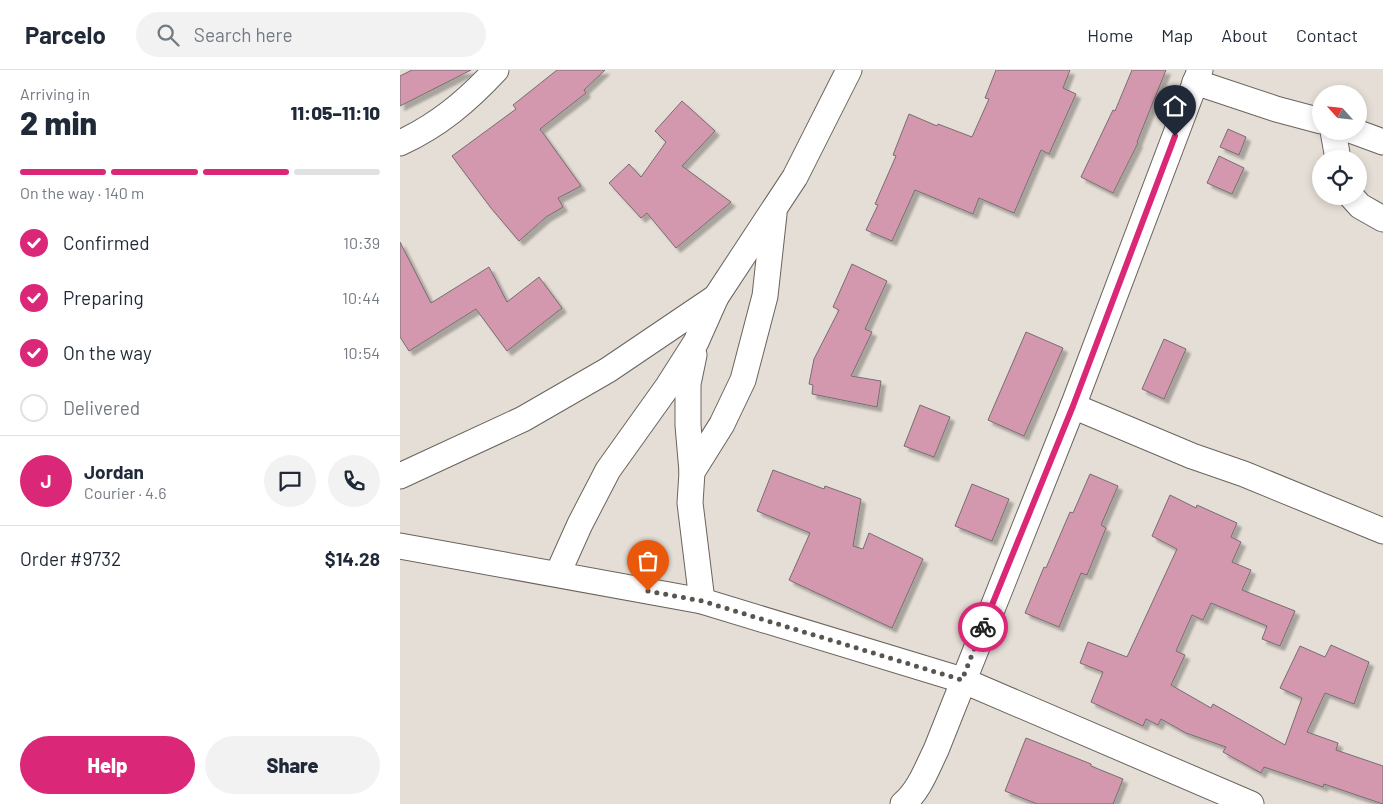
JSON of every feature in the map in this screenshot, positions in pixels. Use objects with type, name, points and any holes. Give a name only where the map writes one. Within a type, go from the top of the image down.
[{"type":"street","points":[[400,143],[424,132],[450,114],[496,70]]},
{"type":"street","points":[[558,573],[580,524],[608,470],[668,386],[696,342],[716,297],[795,177],[849,70]]},
{"type":"street","points":[[903,804],[908,800],[921,780],[936,750],[962,680],[1073,406],[1197,76],[1276,109],[1312,119]]},
{"type":"street","points":[[1368,136],[1383,142]]},
{"type":"street","points":[[1359,205],[1383,219]]},
{"type":"street","points":[[692,472],[722,424],[743,380],[765,296],[775,209]]},
{"type":"street","points":[[400,476],[523,419],[608,370],[716,297]]},
{"type":"street","points":[[696,342],[688,384],[688,425],[692,472],[690,503],[702,601]]},
{"type":"street","points":[[1073,406],[1192,456],[1244,474],[1383,531]]},
{"type":"street","points":[[400,546],[558,573],[702,601],[962,680],[1144,757],[1242,802]]},
{"type":"building","points":[[412,70],[471,70],[400,106],[400,76]]},
{"type":"building","points":[[557,70],[605,70],[584,90],[586,93],[540,129],[581,186],[558,198],[563,207],[546,217],[519,241],[491,208],[452,156],[516,109],[513,105]]},
{"type":"building","points":[[996,70],[1070,70],[1063,88],[1076,94],[1049,154],[1041,150],[1014,213],[979,198],[973,214],[915,190],[892,241],[866,230],[878,205],[875,204],[896,156],[893,155],[909,114],[937,126],[938,124],[972,137],[989,99],[985,98]]},
{"type":"building","points":[[1132,70],[1166,70],[1138,143],[1113,193],[1081,177],[1113,110],[1115,111]]},
{"type":"building","points":[[682,101],[715,131],[682,166],[731,202],[676,248],[647,213],[641,218],[609,183],[629,164],[641,177],[666,142],[655,131]]},
{"type":"building","points":[[1228,129],[1246,137],[1239,155],[1220,147]]},
{"type":"building","points":[[1219,156],[1244,168],[1232,194],[1207,183]]},
{"type":"building","points":[[400,242],[431,303],[489,267],[507,302],[539,277],[562,308],[507,351],[476,309],[409,351],[400,337]]},
{"type":"building","points":[[852,264],[887,281],[865,329],[872,332],[851,376],[881,381],[877,407],[812,394],[813,385],[809,384],[814,359],[839,310],[833,307]]},
{"type":"building","points":[[1026,332],[1063,348],[1024,436],[988,420]]},
{"type":"building","points":[[1164,339],[1186,349],[1164,399],[1142,389]]},
{"type":"building","points":[[920,405],[950,417],[934,457],[904,446]]},
{"type":"building","points":[[773,470],[824,489],[825,486],[861,499],[853,546],[863,549],[869,533],[923,559],[892,628],[789,580],[810,533],[757,511]]},
{"type":"building","points":[[1090,474],[1118,486],[1101,525],[1106,528],[1087,575],[1081,573],[1059,627],[1025,613],[1044,567],[1046,568],[1070,512],[1073,513]]},
{"type":"building","points":[[972,484],[1009,499],[992,541],[955,526]]},
{"type":"building","points":[[1170,495],[1196,508],[1197,505],[1237,523],[1231,537],[1241,542],[1232,562],[1251,570],[1242,590],[1295,611],[1280,646],[1262,639],[1267,626],[1211,603],[1203,620],[1192,615],[1176,651],[1185,655],[1171,685],[1211,708],[1213,704],[1285,745],[1302,698],[1280,688],[1300,646],[1325,657],[1331,645],[1369,662],[1354,704],[1325,693],[1307,732],[1338,743],[1336,750],[1383,766],[1383,804],[1324,784],[1323,787],[1264,767],[1261,773],[1223,752],[1226,747],[1186,733],[1161,719],[1158,725],[1146,719],[1143,726],[1091,702],[1103,672],[1080,663],[1088,642],[1127,657],[1177,549],[1152,536]]},
{"type":"building","points":[[1026,738],[1123,779],[1113,804],[1037,804],[1005,791]]},
{"type":"way so far","points":[[648,591],[702,601],[962,680],[983,627]]},
{"type":"route","points":[[983,627],[1073,406],[1175,136]]}]
